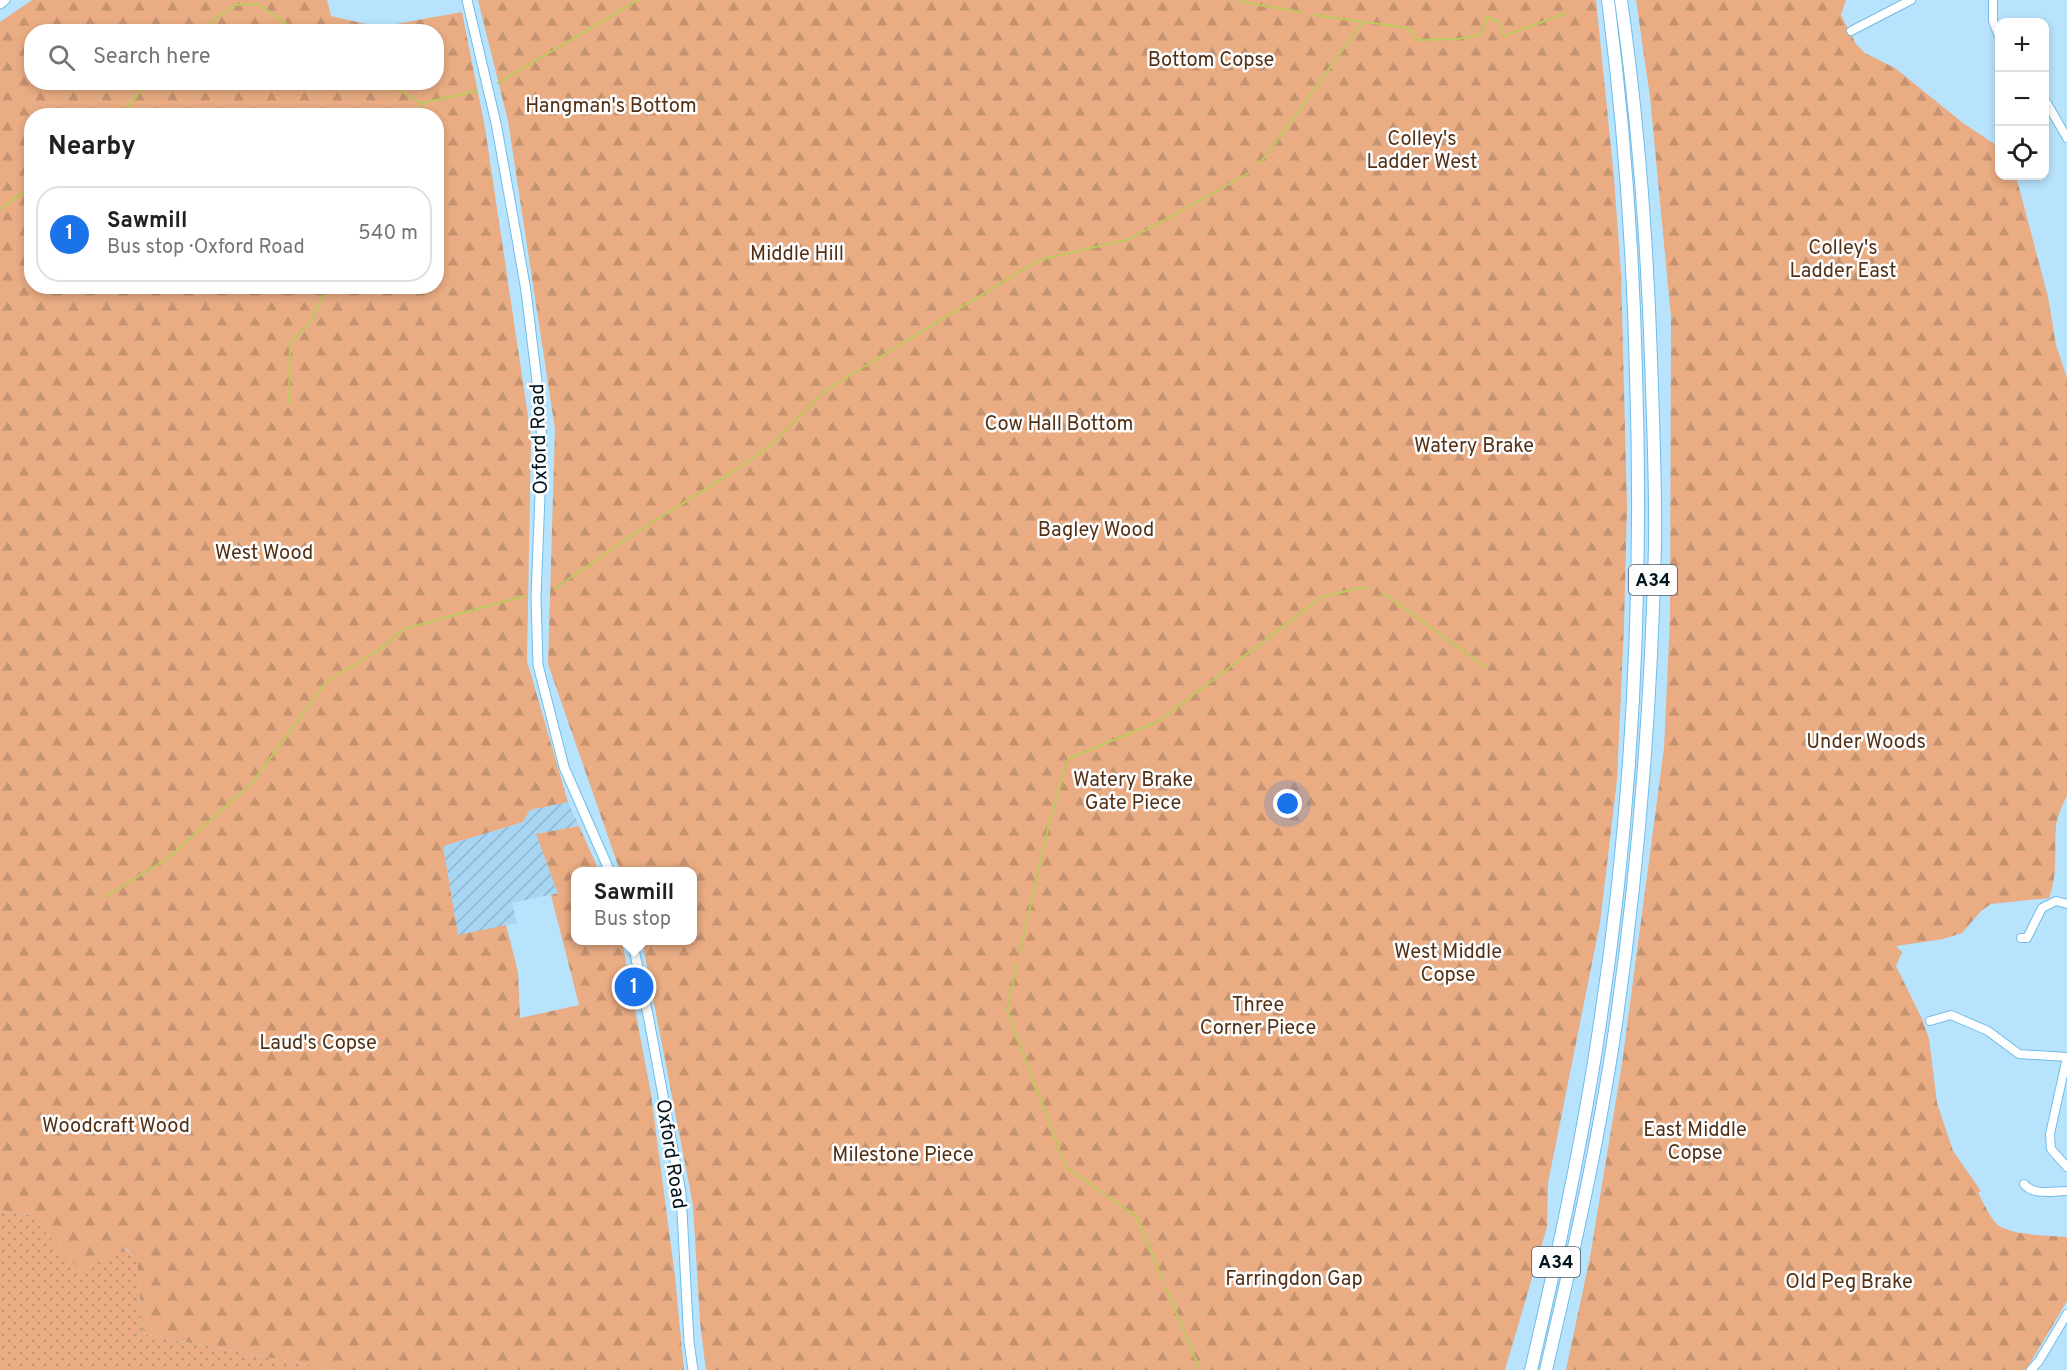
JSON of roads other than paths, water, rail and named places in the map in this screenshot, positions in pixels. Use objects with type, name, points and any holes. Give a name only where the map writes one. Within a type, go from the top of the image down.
[{"type":"highway","name":"A34","points":[[1531,1370],[1579,1154],[1601,1022],[1632,740],[1639,545],[1634,278],[1624,144],[1608,0]]},
{"type":"highway","name":"A34","points":[[1546,1370],[1593,1157],[1616,1024],[1632,891],[1647,718],[1655,544],[1648,289],[1638,143],[1621,0]]},
{"type":"street","points":[[0,4],[5,0]]},
{"type":"street","name":"Oxford Road","points":[[467,0],[496,123],[515,228],[526,291],[539,398],[542,443],[536,598],[538,665],[564,767],[608,867]]},
{"type":"street","points":[[1851,31],[1911,0]]},
{"type":"street","points":[[1993,0],[1995,26]]},
{"type":"street","points":[[2049,107],[2067,138]]},
{"type":"street","points":[[2021,938],[2027,938],[2042,908],[2056,901],[2067,904]]},
{"type":"street","name":"Oxford Road","points":[[633,945],[681,1193],[689,1342],[693,1370]]},
{"type":"street","points":[[1930,1021],[1951,1016],[1988,1031],[2019,1054],[2067,1057],[2050,1134],[2052,1149],[2067,1167]]},
{"type":"street","points":[[2025,1188],[2035,1192],[2067,1191]]},
{"type":"street","points":[[2031,1370],[2039,1361],[2067,1314]]},
{"type":"waterway","points":[[498,83],[638,0]]},
{"type":"waterway","points":[[1239,0],[1301,12]]},
{"type":"waterway","points":[[209,24],[235,5],[258,4],[287,24]]},
{"type":"waterway","points":[[1314,15],[1408,28],[1417,40],[1458,39],[1481,35],[1487,17],[1499,22],[1504,36],[1564,14]]},
{"type":"waterway","points":[[1258,164],[1267,155],[1362,23]]},
{"type":"waterway","points":[[126,108],[142,90]]},
{"type":"waterway","points":[[398,90],[421,103]]},
{"type":"waterway","points":[[419,108],[422,103],[477,91]]},
{"type":"waterway","points":[[554,589],[770,446],[826,390],[1039,260],[1130,239],[1249,173]]},
{"type":"waterway","points":[[0,209],[24,192]]},
{"type":"waterway","points":[[289,403],[290,344],[310,322],[324,294]]},
{"type":"waterway","points":[[1020,951],[1049,824],[1068,759],[1159,721],[1322,597],[1363,587],[1368,589]]},
{"type":"waterway","points":[[1382,594],[1485,667]]},
{"type":"waterway","points":[[105,897],[168,858],[252,783],[326,682],[380,649],[404,629],[524,596]]},
{"type":"waterway","points":[[1017,964],[1007,1010],[1066,1167],[1137,1217],[1163,1281]]},
{"type":"waterway","points":[[1166,1288],[1200,1370]]},
{"type":"place","name":"Sawmill","points":[[634,987]]},
{"type":"park label","name":"Bottom Copse","points":[[1211,59]]},
{"type":"park label","name":"Hangman's Bottom","points":[[611,105]]},
{"type":"park label","name":"Colley's Ladder West","points":[[1422,150]]},
{"type":"park label","name":"Middle Hill","points":[[797,253]]},
{"type":"park label","name":"Colley's Ladder East","points":[[1843,258]]},
{"type":"park label","name":"Cow Hall Bottom","points":[[1059,423]]},
{"type":"park label","name":"Watery Brake","points":[[1474,445]]},
{"type":"park label","name":"Bagley Wood","points":[[1096,529]]},
{"type":"park label","name":"West Wood","points":[[264,552]]},
{"type":"park label","name":"Under Woods","points":[[1866,741]]},
{"type":"park label","name":"Watery Brake Gate Piece","points":[[1133,790]]},
{"type":"park label","name":"West Middle Copse","points":[[1448,962]]},
{"type":"park label","name":"Three Corner Piece","points":[[1258,1016]]},
{"type":"park label","name":"Laud's Copse","points":[[318,1042]]},
{"type":"park label","name":"Woodcraft Wood","points":[[116,1125]]},
{"type":"park label","name":"East Middle Copse","points":[[1695,1140]]},
{"type":"park label","name":"Milestone Piece","points":[[903,1154]]},
{"type":"park label","name":"Farringdon Gap","points":[[1294,1278]]},
{"type":"park label","name":"Old Peg Brake","points":[[1849,1281]]}]
